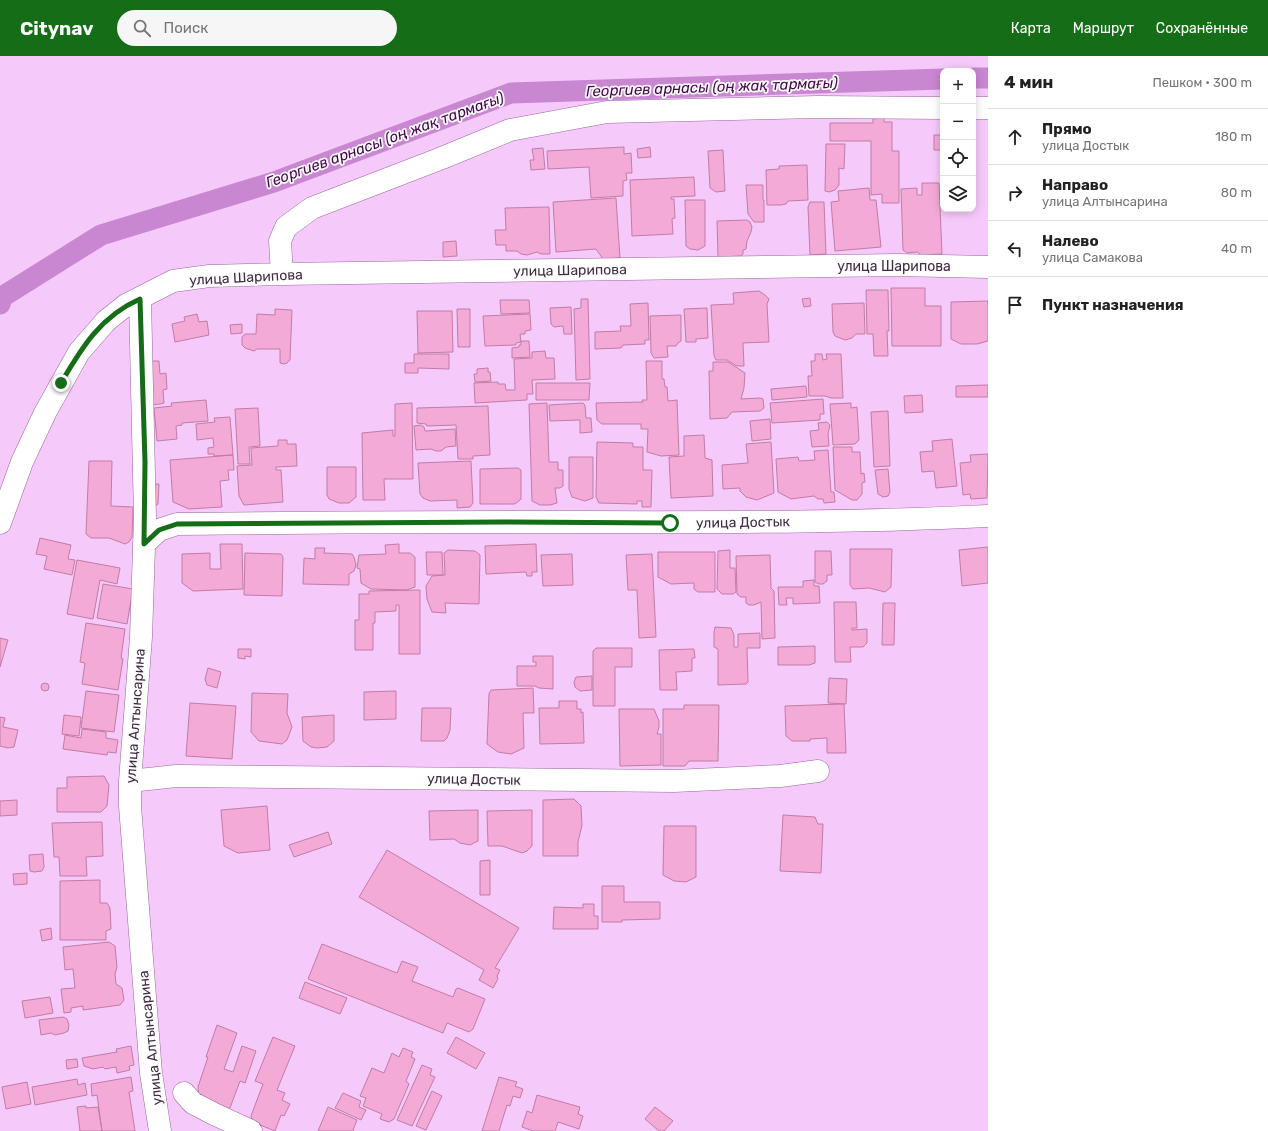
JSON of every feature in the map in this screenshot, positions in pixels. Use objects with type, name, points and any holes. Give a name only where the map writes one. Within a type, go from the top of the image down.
[{"type":"street","points":[[282,274],[280,241],[286,227],[312,208],[510,130],[607,112],[818,107],[940,108]]},
{"type":"street","points":[[976,108],[988,108]]},
{"type":"street","name":"улица Шарипова","points":[[0,523],[22,462],[45,413],[79,352],[106,321],[126,305],[173,282],[209,276],[282,274],[896,265],[988,267]]},
{"type":"street","name":"улица Алтынсарина","points":[[147,295],[144,544],[141,637],[130,781],[130,806],[151,1073],[160,1131]]},
{"type":"street","name":"улица Достык","points":[[144,544],[159,530],[177,524],[496,522],[670,523],[933,528],[988,516]]},
{"type":"street","name":"улица Достык","points":[[130,781],[176,776],[674,781],[780,776],[818,771]]},
{"type":"street","points":[[184,1093],[193,1103],[252,1131]]},
{"type":"building","points":[[884,118],[884,122],[892,122],[892,151],[899,151],[899,203],[882,203],[882,194],[871,195],[871,141],[830,141],[830,123],[873,123],[873,119]]},
{"type":"building","points":[[934,135],[940,135],[940,150],[934,150]]},
{"type":"building","points":[[826,144],[845,144],[844,169],[839,168],[839,185],[835,190],[829,192],[825,191]]},
{"type":"building","points":[[624,147],[624,154],[631,153],[632,173],[626,173],[627,180],[623,181],[623,196],[591,198],[589,167],[548,169],[547,151]]},
{"type":"building","points":[[650,147],[651,157],[638,158],[637,149]]},
{"type":"building","points":[[543,148],[545,169],[531,170],[530,160],[534,160],[532,149]]},
{"type":"building","points":[[723,150],[725,191],[716,192],[710,188],[708,151]]},
{"type":"building","points":[[807,165],[808,200],[788,201],[786,204],[781,205],[767,205],[766,170],[779,169],[779,166]]},
{"type":"building","points":[[694,177],[695,196],[671,197],[671,199],[674,199],[675,218],[672,219],[673,234],[632,236],[630,180]]},
{"type":"building","points":[[922,183],[939,183],[942,254],[922,255],[917,252],[907,253],[903,250],[901,189],[917,188],[917,195],[922,195]]},
{"type":"building","points":[[746,185],[763,185],[764,222],[754,222],[748,214]]},
{"type":"building","points":[[869,188],[870,200],[876,200],[881,247],[835,251],[831,202],[839,201],[838,191]]},
{"type":"building","points":[[616,198],[620,258],[603,259],[596,249],[556,252],[553,202]]},
{"type":"building","points":[[685,200],[705,200],[705,246],[698,250],[690,249],[686,246]]},
{"type":"building","points":[[810,202],[824,202],[826,254],[810,255],[808,207]]},
{"type":"building","points":[[549,207],[550,254],[541,254],[537,252],[527,255],[521,254],[517,251],[506,251],[506,245],[496,245],[495,230],[506,230],[505,208]]},
{"type":"building","points":[[747,220],[750,222],[752,227],[746,249],[743,250],[743,254],[741,256],[718,257],[717,221]]},
{"type":"building","points":[[456,241],[457,256],[443,257],[443,242]]},
{"type":"building","points":[[891,288],[925,288],[925,306],[941,306],[941,346],[892,346]]},
{"type":"building","points":[[866,290],[888,290],[888,356],[874,356],[873,334],[867,334]]},
{"type":"building","points":[[759,291],[769,299],[767,304],[769,342],[743,343],[744,366],[737,366],[727,360],[716,360],[714,356],[711,305],[734,304],[733,293]]},
{"type":"building","points":[[810,298],[811,306],[804,307],[802,299]]},
{"type":"building","points":[[581,299],[588,299],[590,379],[576,380],[574,309],[581,308]]},
{"type":"building","points":[[500,300],[529,300],[530,313],[501,314]]},
{"type":"building","points":[[988,301],[988,341],[977,344],[961,344],[951,339],[951,302]]},
{"type":"building","points":[[648,303],[649,340],[645,340],[645,344],[623,345],[621,348],[595,349],[595,332],[621,331],[620,326],[631,326],[630,304]]},
{"type":"building","points":[[864,303],[865,334],[856,334],[852,338],[845,340],[835,336],[833,332],[832,304]]},
{"type":"building","points":[[571,307],[572,334],[564,334],[563,326],[554,327],[551,324],[550,308]]},
{"type":"building","points":[[707,308],[708,338],[696,339],[696,342],[686,342],[684,309]]},
{"type":"building","points":[[275,309],[292,310],[290,360],[284,364],[280,363],[280,349],[257,349],[254,351],[245,348],[242,345],[242,337],[245,334],[256,334],[257,314],[275,315]]},
{"type":"building","points":[[457,309],[470,309],[470,347],[458,347]]},
{"type":"building","points":[[417,311],[452,311],[453,352],[418,353]]},
{"type":"building","points":[[197,314],[199,322],[207,321],[209,335],[175,342],[172,324],[185,321],[184,317]]},
{"type":"building","points":[[530,314],[531,330],[525,331],[525,334],[520,334],[521,342],[516,343],[516,345],[485,346],[483,316]]},
{"type":"building","points":[[681,315],[681,341],[676,346],[667,346],[668,357],[654,358],[651,353],[650,316]]},
{"type":"building","points":[[242,324],[242,333],[231,334],[230,325]]},
{"type":"building","points":[[521,341],[529,341],[530,357],[512,358],[512,348],[519,347],[519,345],[521,345]]},
{"type":"building","points":[[545,351],[546,358],[554,358],[555,379],[532,380],[533,394],[527,394],[527,400],[475,403],[474,383],[498,382],[498,384],[505,384],[506,390],[515,390],[514,359],[532,358],[532,352]]},
{"type":"building","points":[[414,354],[449,354],[449,369],[418,368],[418,373],[405,373],[405,363],[414,363]]},
{"type":"building","points":[[815,354],[822,354],[823,360],[827,359],[826,354],[841,354],[843,398],[809,396],[808,376],[812,376],[811,361],[815,361]]},
{"type":"building","points":[[148,361],[159,361],[160,374],[166,373],[167,389],[163,390],[164,403],[150,405]]},
{"type":"building","points":[[646,361],[662,361],[662,379],[664,379],[665,387],[667,387],[668,401],[677,400],[679,455],[661,456],[647,452],[648,429],[641,429],[641,424],[602,424],[597,420],[596,403],[643,402],[642,400],[647,400]]},
{"type":"building","points":[[713,362],[728,362],[745,373],[744,388],[741,399],[763,399],[764,408],[760,411],[732,412],[727,418],[710,419],[709,371],[713,371]]},
{"type":"building","points":[[488,368],[491,381],[475,382],[474,374],[477,374],[477,369]]},
{"type":"building","points":[[536,383],[590,383],[589,400],[536,400]]},
{"type":"building","points":[[988,385],[988,397],[956,397],[956,386]]},
{"type":"building","points":[[806,386],[807,397],[772,400],[771,389]]},
{"type":"building","points":[[922,395],[923,412],[905,413],[904,396]]},
{"type":"building","points":[[823,399],[824,414],[820,414],[820,420],[772,423],[770,403]]},
{"type":"building","points":[[206,400],[208,421],[182,423],[182,425],[176,426],[177,439],[157,441],[154,408],[172,406],[171,403]]},
{"type":"building","points":[[412,403],[413,479],[384,479],[385,500],[363,500],[362,433],[393,430],[393,436],[395,436],[395,404]]},
{"type":"building","points":[[547,403],[549,462],[558,462],[558,470],[563,470],[563,486],[560,488],[555,488],[557,503],[540,505],[532,501],[529,404]]},
{"type":"building","points":[[583,403],[585,405],[586,418],[591,418],[592,432],[580,433],[580,420],[550,421],[549,405]]},
{"type":"building","points":[[851,403],[851,408],[857,407],[859,440],[855,444],[833,445],[830,404]]},
{"type":"building","points":[[488,406],[490,455],[473,456],[473,459],[458,459],[456,425],[427,426],[426,424],[417,423],[417,408]]},
{"type":"building","points":[[258,408],[260,446],[249,447],[250,464],[238,464],[235,409]]},
{"type":"building","points":[[888,411],[890,466],[874,467],[871,412]]},
{"type":"building","points":[[230,417],[233,455],[214,456],[214,454],[208,454],[208,448],[214,447],[213,438],[197,440],[196,424],[215,422],[214,418]]},
{"type":"building","points":[[770,419],[771,439],[752,441],[750,421]]},
{"type":"building","points":[[827,422],[830,425],[828,434],[829,446],[812,447],[810,431],[819,430],[818,423]]},
{"type":"building","points":[[421,425],[424,427],[425,431],[455,429],[456,446],[446,447],[441,451],[431,449],[416,450],[414,426]]},
{"type":"building","points":[[704,435],[705,458],[712,460],[713,496],[671,498],[669,457],[684,456],[684,436]]},
{"type":"building","points":[[952,439],[957,486],[936,488],[934,471],[922,472],[920,452],[933,451],[932,441]]},
{"type":"building","points":[[278,440],[287,440],[287,444],[296,444],[297,466],[276,467],[276,470],[281,470],[283,502],[244,505],[239,496],[237,466],[252,465],[251,448],[278,446]]},
{"type":"building","points":[[597,442],[633,443],[633,447],[643,447],[643,470],[652,470],[651,507],[642,507],[642,501],[637,501],[637,504],[599,503],[596,497]]},
{"type":"building","points":[[771,442],[774,493],[757,500],[746,497],[740,491],[740,488],[723,489],[722,465],[748,463],[746,444]]},
{"type":"building","points":[[833,447],[852,447],[852,452],[860,452],[861,474],[864,473],[865,482],[862,483],[862,494],[857,500],[852,500],[835,490]]},
{"type":"building","points":[[828,450],[831,492],[834,492],[835,502],[824,503],[823,499],[818,499],[814,496],[791,499],[778,492],[776,459],[798,457],[799,461],[815,460],[814,451]]},
{"type":"building","points":[[988,454],[987,498],[971,499],[970,494],[963,495],[960,463],[971,462],[970,455]]},
{"type":"building","points":[[233,455],[234,470],[228,470],[229,480],[220,481],[222,507],[189,509],[173,502],[170,460]]},
{"type":"building","points":[[569,457],[593,457],[593,498],[585,501],[572,497],[569,489]]},
{"type":"building","points":[[89,461],[112,461],[111,506],[133,507],[132,537],[129,542],[125,544],[109,538],[91,538],[86,534]]},
{"type":"building","points":[[471,461],[473,503],[470,507],[457,508],[457,500],[430,501],[423,498],[420,494],[418,463]]},
{"type":"building","points":[[327,467],[356,467],[356,497],[349,503],[339,503],[329,499],[327,495]]},
{"type":"building","points":[[518,468],[521,470],[521,499],[515,504],[480,504],[480,469]]},
{"type":"building","points":[[888,469],[890,492],[888,496],[883,497],[878,494],[875,470]]},
{"type":"building","points":[[149,484],[159,484],[158,504],[154,507]]},
{"type":"building","points":[[40,538],[71,545],[68,559],[75,560],[72,575],[44,569],[47,556],[36,554]]},
{"type":"building","points":[[220,544],[242,544],[243,589],[193,591],[182,583],[182,554],[210,553],[210,569],[221,569]]},
{"type":"building","points":[[399,544],[399,553],[410,553],[415,557],[415,587],[406,590],[371,589],[361,583],[360,569],[357,568],[359,555],[386,554],[385,545]]},
{"type":"building","points":[[536,544],[537,572],[532,572],[532,576],[527,576],[526,572],[486,574],[485,546]]},
{"type":"building","points":[[988,547],[988,583],[962,586],[959,550]]},
{"type":"building","points":[[315,548],[325,548],[324,553],[352,554],[356,565],[354,571],[349,574],[349,585],[303,584],[304,558],[315,559]]},
{"type":"building","points":[[850,549],[892,549],[891,587],[885,592],[869,588],[853,589],[850,585]]},
{"type":"building","points":[[448,550],[475,551],[480,555],[479,604],[445,603],[446,613],[432,612],[427,599],[426,586],[432,576],[445,575],[444,553]]},
{"type":"building","points":[[730,550],[730,568],[735,568],[736,592],[733,594],[722,594],[717,589],[718,551]]},
{"type":"building","points":[[815,551],[831,551],[832,575],[827,575],[827,581],[823,584],[815,582]]},
{"type":"building","points":[[426,552],[442,552],[443,575],[427,575]]},
{"type":"building","points":[[658,552],[715,552],[715,592],[698,592],[694,589],[694,583],[671,584],[658,577]]},
{"type":"building","points":[[245,553],[281,554],[283,557],[282,596],[244,595]]},
{"type":"building","points":[[572,554],[573,585],[543,586],[541,555]]},
{"type":"building","points":[[652,554],[656,637],[639,638],[637,590],[628,590],[626,555]]},
{"type":"building","points":[[770,555],[771,588],[774,591],[775,638],[762,639],[761,602],[754,605],[749,605],[746,603],[746,597],[741,597],[737,594],[736,556]]},
{"type":"building","points":[[77,560],[120,568],[117,584],[100,580],[93,619],[67,614]]},
{"type":"building","points":[[814,580],[814,586],[819,586],[820,603],[793,604],[793,598],[786,598],[787,605],[779,605],[778,587],[803,587],[803,581]]},
{"type":"building","points":[[103,584],[133,589],[127,624],[97,618]]},
{"type":"building","points":[[420,590],[420,654],[399,654],[399,605],[396,605],[396,611],[375,612],[375,623],[373,623],[373,650],[355,650],[355,620],[359,620],[359,594],[369,594],[369,591]]},
{"type":"building","points":[[834,602],[856,602],[857,628],[852,628],[852,630],[867,629],[867,643],[863,647],[850,647],[851,662],[835,662]]},
{"type":"building","points":[[883,603],[895,603],[894,645],[882,645]]},
{"type":"building","points":[[86,623],[125,629],[121,658],[123,659],[118,690],[82,684],[85,663],[80,662]]},
{"type":"building","points":[[715,627],[731,628],[734,635],[734,647],[738,647],[738,634],[760,633],[760,648],[747,648],[748,682],[746,684],[718,685],[718,649],[714,647]]},
{"type":"building","points":[[0,638],[8,640],[0,667]]},
{"type":"building","points":[[815,646],[815,663],[809,665],[778,665],[778,647]]},
{"type":"building","points":[[596,648],[632,648],[632,667],[615,667],[615,706],[593,706],[593,651]]},
{"type":"building","points":[[238,649],[251,649],[251,657],[245,656],[245,659],[238,658]]},
{"type":"building","points":[[694,649],[695,658],[692,658],[692,671],[676,672],[677,690],[660,690],[659,650]]},
{"type":"building","points":[[533,656],[553,656],[553,689],[539,688],[535,686],[517,686],[517,666],[536,666],[536,662],[533,662]]},
{"type":"building","points":[[208,668],[221,672],[217,688],[207,685],[205,679]]},
{"type":"building","points":[[592,676],[592,690],[580,691],[575,687],[574,682],[576,677]]},
{"type":"building","points":[[829,678],[847,679],[846,704],[828,703]]},
{"type":"building","points":[[45,683],[48,684],[48,690],[45,691],[42,690],[41,687],[42,684]]},
{"type":"building","points":[[533,688],[534,713],[523,713],[524,748],[511,754],[498,752],[487,744],[489,694],[491,690]]},
{"type":"building","points":[[86,691],[119,695],[114,732],[81,728]]},
{"type":"building","points":[[396,691],[396,719],[364,720],[364,692]]},
{"type":"building","points":[[252,693],[288,694],[287,713],[292,727],[287,740],[282,744],[259,741],[251,732]]},
{"type":"building","points":[[559,701],[577,701],[577,709],[581,709],[581,713],[583,712],[584,743],[540,744],[539,708],[559,708]]},
{"type":"building","points":[[190,703],[236,706],[232,759],[186,756]]},
{"type":"building","points":[[844,704],[846,753],[827,753],[827,738],[810,739],[810,741],[792,741],[786,736],[785,706]]},
{"type":"building","points":[[684,705],[719,705],[718,761],[689,761],[685,766],[663,766],[663,709],[684,709]]},
{"type":"building","points":[[422,708],[451,708],[450,730],[444,741],[421,741]]},
{"type":"building","points":[[619,709],[654,709],[659,721],[657,734],[661,734],[661,765],[620,766]]},
{"type":"building","points":[[64,715],[81,717],[79,736],[62,734]]},
{"type":"building","points":[[334,715],[334,741],[327,747],[311,747],[303,741],[302,717]]},
{"type":"building","points":[[0,717],[5,718],[3,727],[18,730],[14,747],[8,748],[0,746]]},
{"type":"building","points":[[82,729],[106,732],[106,738],[118,740],[116,753],[108,752],[107,755],[63,749],[65,735],[81,738]]},
{"type":"building","points":[[104,776],[109,785],[107,806],[101,812],[57,812],[57,788],[67,788],[67,777]]},
{"type":"building","points":[[574,799],[581,806],[582,825],[578,842],[578,856],[543,856],[543,800]]},
{"type":"building","points":[[17,800],[17,815],[0,816],[0,801]]},
{"type":"building","points":[[267,806],[270,850],[238,853],[224,846],[221,810]]},
{"type":"building","points":[[478,810],[478,841],[470,845],[460,843],[454,839],[430,840],[429,811]]},
{"type":"building","points":[[532,810],[532,846],[527,851],[522,853],[502,846],[488,846],[487,811]]},
{"type":"building","points":[[783,815],[815,817],[818,824],[823,824],[821,873],[780,871]]},
{"type":"building","points":[[102,822],[103,856],[86,857],[87,876],[60,876],[59,857],[54,857],[52,823]]},
{"type":"building","points":[[664,826],[696,826],[696,877],[686,882],[674,881],[663,875]]},
{"type":"building","points":[[328,832],[332,844],[294,857],[289,845]]},
{"type":"building","points":[[387,850],[519,928],[495,968],[500,970],[497,976],[498,979],[493,988],[479,980],[484,970],[359,897]]},
{"type":"building","points":[[43,854],[44,867],[42,871],[30,871],[29,855]]},
{"type":"building","points":[[490,860],[490,895],[480,895],[480,861]]},
{"type":"building","points":[[27,873],[27,884],[14,885],[13,874]]},
{"type":"building","points":[[100,880],[100,903],[107,903],[110,908],[111,929],[106,931],[106,940],[60,940],[60,881]]},
{"type":"building","points":[[602,886],[624,886],[624,902],[660,902],[660,919],[602,922]]},
{"type":"building","points":[[583,904],[594,904],[594,916],[598,916],[598,929],[553,929],[554,907],[583,908]]},
{"type":"building","points":[[51,928],[52,939],[42,941],[40,930]]},
{"type":"building","points":[[109,942],[115,946],[117,967],[115,974],[116,984],[122,988],[124,1000],[120,1005],[83,1010],[83,1006],[71,1008],[71,1012],[64,1013],[61,989],[75,988],[73,969],[65,970],[63,947]]},
{"type":"building","points":[[322,944],[397,973],[402,961],[418,967],[412,981],[453,997],[456,989],[458,988],[485,999],[473,1029],[469,1032],[447,1023],[443,1033],[308,979]]},
{"type":"building","points":[[305,982],[347,998],[340,1014],[299,998]]},
{"type":"building","points":[[50,997],[53,1013],[25,1018],[22,1001]]},
{"type":"building","points":[[63,1017],[67,1019],[69,1025],[68,1031],[55,1035],[51,1033],[41,1035],[39,1020]]},
{"type":"building","points":[[217,1025],[237,1033],[224,1069],[233,1072],[242,1046],[256,1051],[245,1083],[240,1081],[230,1108],[223,1109],[199,1096],[198,1087]]},
{"type":"building","points":[[273,1037],[295,1046],[277,1090],[285,1093],[282,1100],[290,1104],[284,1116],[281,1115],[275,1131],[253,1122],[251,1116],[263,1084],[255,1081]]},
{"type":"building","points":[[456,1037],[485,1053],[476,1069],[447,1053]]},
{"type":"building","points":[[131,1046],[134,1065],[129,1066],[130,1070],[117,1073],[116,1067],[93,1069],[84,1066],[82,1058],[117,1052],[116,1049]]},
{"type":"building","points":[[403,1048],[413,1052],[411,1057],[415,1059],[406,1081],[409,1084],[394,1119],[389,1122],[380,1119],[382,1114],[363,1106],[366,1098],[360,1096],[372,1068],[384,1073],[392,1053],[399,1057]]},
{"type":"building","points":[[77,1059],[78,1067],[67,1069],[66,1060]]},
{"type":"building","points":[[422,1065],[432,1069],[430,1075],[435,1077],[412,1126],[397,1120]]},
{"type":"building","points":[[131,1077],[133,1091],[129,1092],[135,1131],[102,1131],[97,1095],[92,1096],[91,1084]]},
{"type":"building","points":[[499,1077],[517,1082],[515,1086],[523,1089],[520,1098],[513,1096],[510,1106],[507,1105],[499,1131],[482,1131]]},
{"type":"building","points":[[77,1079],[78,1085],[85,1083],[87,1095],[35,1105],[32,1087]]},
{"type":"building","points":[[27,1082],[31,1104],[6,1109],[2,1087]]},
{"type":"building","points":[[432,1091],[442,1096],[426,1130],[416,1126]]},
{"type":"building","points":[[343,1093],[361,1101],[359,1107],[366,1110],[361,1120],[335,1108]]},
{"type":"building","points":[[537,1095],[580,1107],[578,1114],[583,1116],[579,1129],[558,1122],[555,1131],[533,1131],[522,1127],[527,1111],[532,1113]]},
{"type":"building","points":[[86,1106],[86,1108],[98,1107],[102,1131],[80,1131],[77,1107]]},
{"type":"building","points":[[328,1107],[357,1120],[353,1130],[354,1131],[318,1131]]},
{"type":"building","points":[[655,1107],[673,1121],[664,1131],[659,1131],[645,1119]]},
{"type":"waterway","name":"Георгиев арнасы (оң жақ тармағы)","points":[[976,78],[988,78]]},
{"type":"waterway","name":"Георгиев арнасы (оң жақ тармағы)","points":[[0,304],[2,297],[101,235],[274,182],[511,93],[940,79]]},
{"type":"route","points":[[61,383],[79,352],[106,321],[126,305],[140,299],[145,462],[144,544],[159,530],[177,524],[504,522],[670,523]]}]
